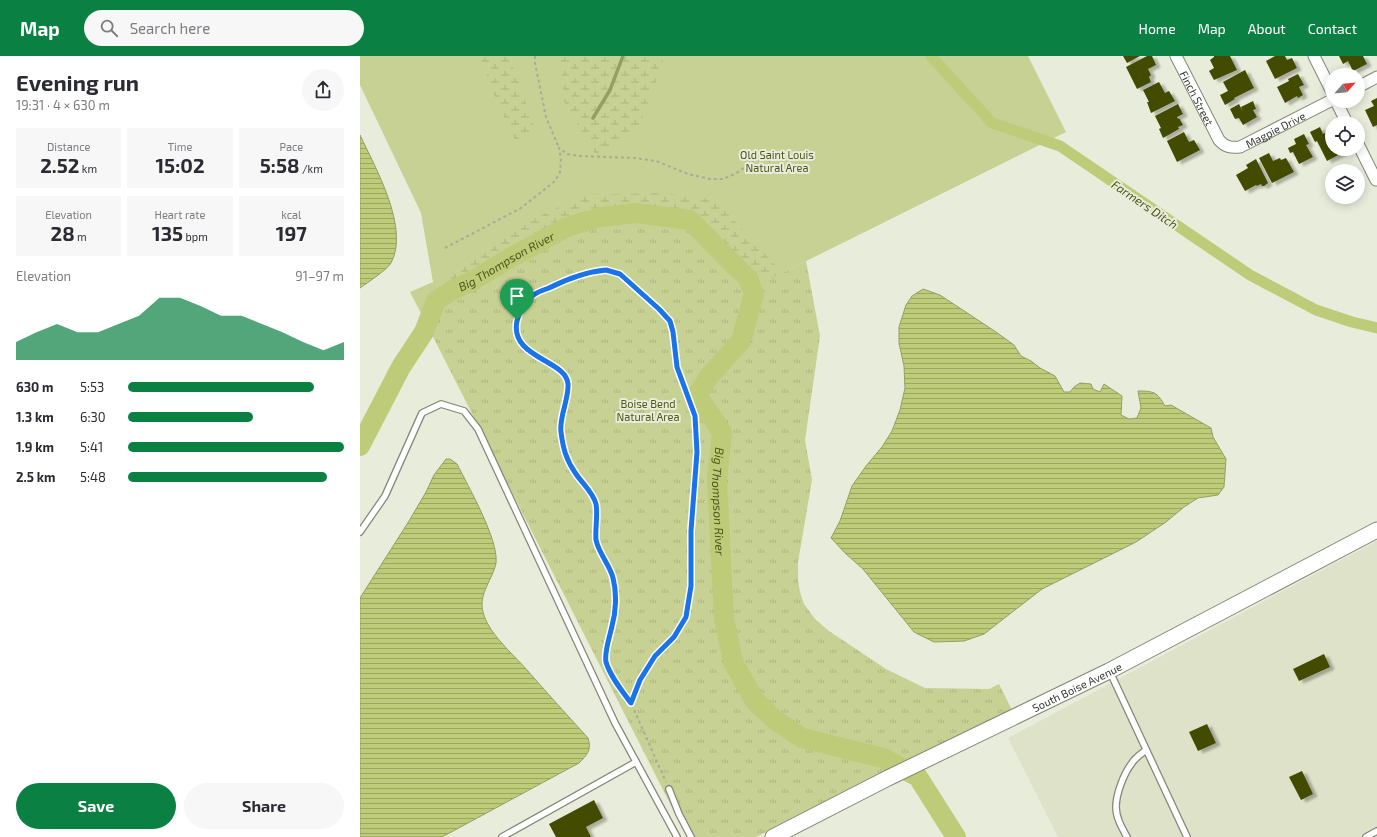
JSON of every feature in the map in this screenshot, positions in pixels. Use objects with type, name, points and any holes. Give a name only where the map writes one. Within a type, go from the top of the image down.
[{"type":"main road","name":"South Boise Avenue","points":[[773,837],[888,778],[1109,670],[1377,530]]},
{"type":"street","name":"Finch Street","points":[[1176,56],[1219,140]]},
{"type":"street","points":[[1314,56],[1325,78]]},
{"type":"street","points":[[1365,83],[1377,77]]},
{"type":"street","name":"Magpie Drive","points":[[1219,140],[1226,146],[1232,148],[1240,147],[1325,104]]},
{"type":"street","points":[[1364,156],[1376,180]]},
{"type":"lane","points":[[360,532],[385,496],[422,413],[441,404],[464,411],[478,429],[615,724],[677,837]]},
{"type":"lane","points":[[1109,670],[1187,837]]},
{"type":"lane","points":[[1127,837],[1119,823],[1116,807],[1119,791],[1124,775],[1132,762],[1146,750]]},
{"type":"lane","points":[[502,837],[636,762]]},
{"type":"lane","points":[[669,789],[679,814],[691,837]]},
{"type":"lane","points":[[1366,837],[1377,831]]},
{"type":"path","points":[[445,248],[521,208],[555,180],[560,172],[561,159],[559,148],[546,117],[535,63],[535,56]]},
{"type":"path","points":[[559,148],[567,154],[580,156],[635,158],[656,161],[688,174],[710,179],[723,179],[735,174],[756,160],[761,159],[770,161]]},
{"type":"path","points":[[631,703],[640,680],[647,668],[655,656],[674,637],[686,617],[691,586],[691,531],[697,452],[695,416],[677,367],[673,332],[670,321],[659,309],[620,274],[606,270],[591,272],[570,278],[532,296],[522,307],[517,320],[516,332],[526,348],[564,374],[568,383],[560,429],[564,453],[576,474],[596,503],[596,540],[613,578],[616,599],[613,625],[608,641],[606,661],[615,679],[631,703],[669,789]]},
{"type":"shaded area","points":[[360,135],[388,198],[396,233],[396,249],[389,266],[360,288]]},
{"type":"shaded area","points":[[923,289],[940,295],[1014,345],[1021,356],[1055,376],[1064,392],[1070,392],[1080,383],[1091,384],[1093,389],[1100,392],[1104,384],[1122,396],[1121,415],[1129,419],[1137,418],[1141,408],[1138,391],[1148,391],[1157,395],[1165,406],[1171,405],[1211,428],[1213,437],[1226,459],[1224,487],[1218,495],[1198,498],[1136,542],[1042,589],[984,634],[964,641],[934,642],[914,632],[863,569],[831,538],[840,521],[852,486],[882,447],[892,431],[900,410],[905,388],[904,366],[899,343],[899,327],[906,305],[912,296]]},
{"type":"shaded area","points":[[446,459],[450,459],[457,464],[482,513],[496,553],[496,563],[482,599],[483,612],[486,620],[495,635],[588,738],[589,749],[579,763],[442,837],[360,837],[360,598],[409,521],[434,475]]},
{"type":"shaded area","points":[[1377,541],[1377,837],[1058,837],[1008,738]]},
{"type":"green space","name":"Old Saint Louis Natural Area","points":[[360,56],[1028,56],[1066,132],[752,288],[436,301],[427,325],[410,292],[433,282],[421,213],[360,85]]},
{"type":"green space","points":[[480,56],[509,56],[536,131],[517,144],[498,105]]},
{"type":"green space","points":[[560,56],[664,56],[639,127],[596,156],[564,101]]},
{"type":"green space","points":[[660,193],[714,199],[781,271],[744,420],[459,310],[447,274],[525,223],[584,195]]},
{"type":"green space","name":"Boise Bend Natural Area","points":[[636,213],[690,220],[748,278],[752,288],[806,261],[820,336],[805,440],[812,480],[798,562],[798,580],[804,604],[815,619],[829,631],[886,669],[925,688],[989,689],[999,684],[1012,710],[756,837],[687,837],[427,325],[436,301],[451,291],[472,281],[510,258],[567,227],[601,217]]},
{"type":"building","points":[[1123,56],[1140,56],[1127,63]]},
{"type":"building","points":[[1147,56],[1152,56],[1156,65],[1148,69],[1151,75],[1149,77],[1151,82],[1137,89],[1126,67]]},
{"type":"building","points":[[1214,56],[1230,56],[1237,70],[1214,80],[1209,71],[1214,68],[1210,60]]},
{"type":"building","points":[[1275,56],[1285,56],[1287,60],[1292,58],[1297,68],[1275,79],[1266,61]]},
{"type":"building","points":[[1339,56],[1363,56],[1367,64],[1359,68],[1352,68],[1348,61],[1343,64]]},
{"type":"building","points":[[1245,70],[1254,88],[1234,98],[1235,99],[1225,105],[1220,95],[1228,91],[1223,82]]},
{"type":"building","points":[[1298,74],[1304,85],[1299,87],[1303,95],[1298,98],[1297,96],[1285,103],[1277,87],[1289,81],[1288,79]]},
{"type":"building","points":[[1159,82],[1165,93],[1169,91],[1175,101],[1151,113],[1147,102],[1149,102],[1143,90]]},
{"type":"building","points":[[1377,98],[1377,125],[1373,127],[1365,110],[1374,106],[1371,101]]},
{"type":"building","points":[[1253,101],[1256,109],[1253,110],[1257,117],[1243,125],[1239,118],[1235,119],[1230,109],[1239,104],[1243,112],[1241,107]]},
{"type":"building","points":[[1178,104],[1183,114],[1177,117],[1183,125],[1163,138],[1159,129],[1161,128],[1155,116]]},
{"type":"building","points":[[1320,127],[1323,134],[1325,133],[1325,156],[1336,156],[1327,161],[1317,141],[1315,142],[1310,132]]},
{"type":"building","points":[[1184,132],[1189,142],[1194,140],[1200,150],[1177,162],[1167,141]]},
{"type":"building","points":[[1304,134],[1309,144],[1306,145],[1313,157],[1299,164],[1293,152],[1290,153],[1288,148],[1296,144],[1294,139]]},
{"type":"building","points":[[1269,153],[1273,161],[1280,158],[1281,160],[1286,158],[1294,172],[1272,183],[1259,158]]},
{"type":"building","points":[[1256,159],[1268,183],[1264,186],[1261,184],[1256,185],[1245,191],[1236,175],[1248,168],[1246,165]]},
{"type":"building","points":[[1324,654],[1330,667],[1299,681],[1293,669]]},
{"type":"building","points":[[1207,724],[1216,743],[1198,751],[1189,732]]},
{"type":"building","points":[[1302,771],[1313,794],[1301,800],[1289,777]]},
{"type":"building","points":[[594,800],[603,818],[586,827],[591,837],[556,837],[549,824]]},
{"type":"waterway","points":[[593,118],[610,90],[623,56]]},
{"type":"waterway","name":"Farmers Ditch","points":[[931,56],[992,123],[1060,146],[1250,275],[1316,310],[1352,322],[1377,328]]},
{"type":"waterway","name":"Big Thompson River","points":[[360,446],[401,367],[424,332],[436,301],[451,291],[472,281],[510,258],[567,227],[601,217],[636,213],[690,220],[748,278],[754,294],[741,341],[711,374],[697,395],[722,432],[717,480],[724,618],[733,662],[755,701],[775,720],[802,738],[883,758],[918,777],[956,837]]},
{"type":"route","points":[[606,270],[620,274],[659,309],[670,321],[673,332],[677,367],[695,416],[697,452],[691,531],[691,586],[686,617],[674,637],[655,656],[640,680],[631,703],[615,679],[606,661],[608,641],[613,625],[616,599],[613,578],[596,540],[596,503],[576,474],[564,453],[560,429],[568,383],[564,374],[526,348],[516,332],[517,320],[522,307],[532,296],[570,278],[591,272],[606,270]]}]
